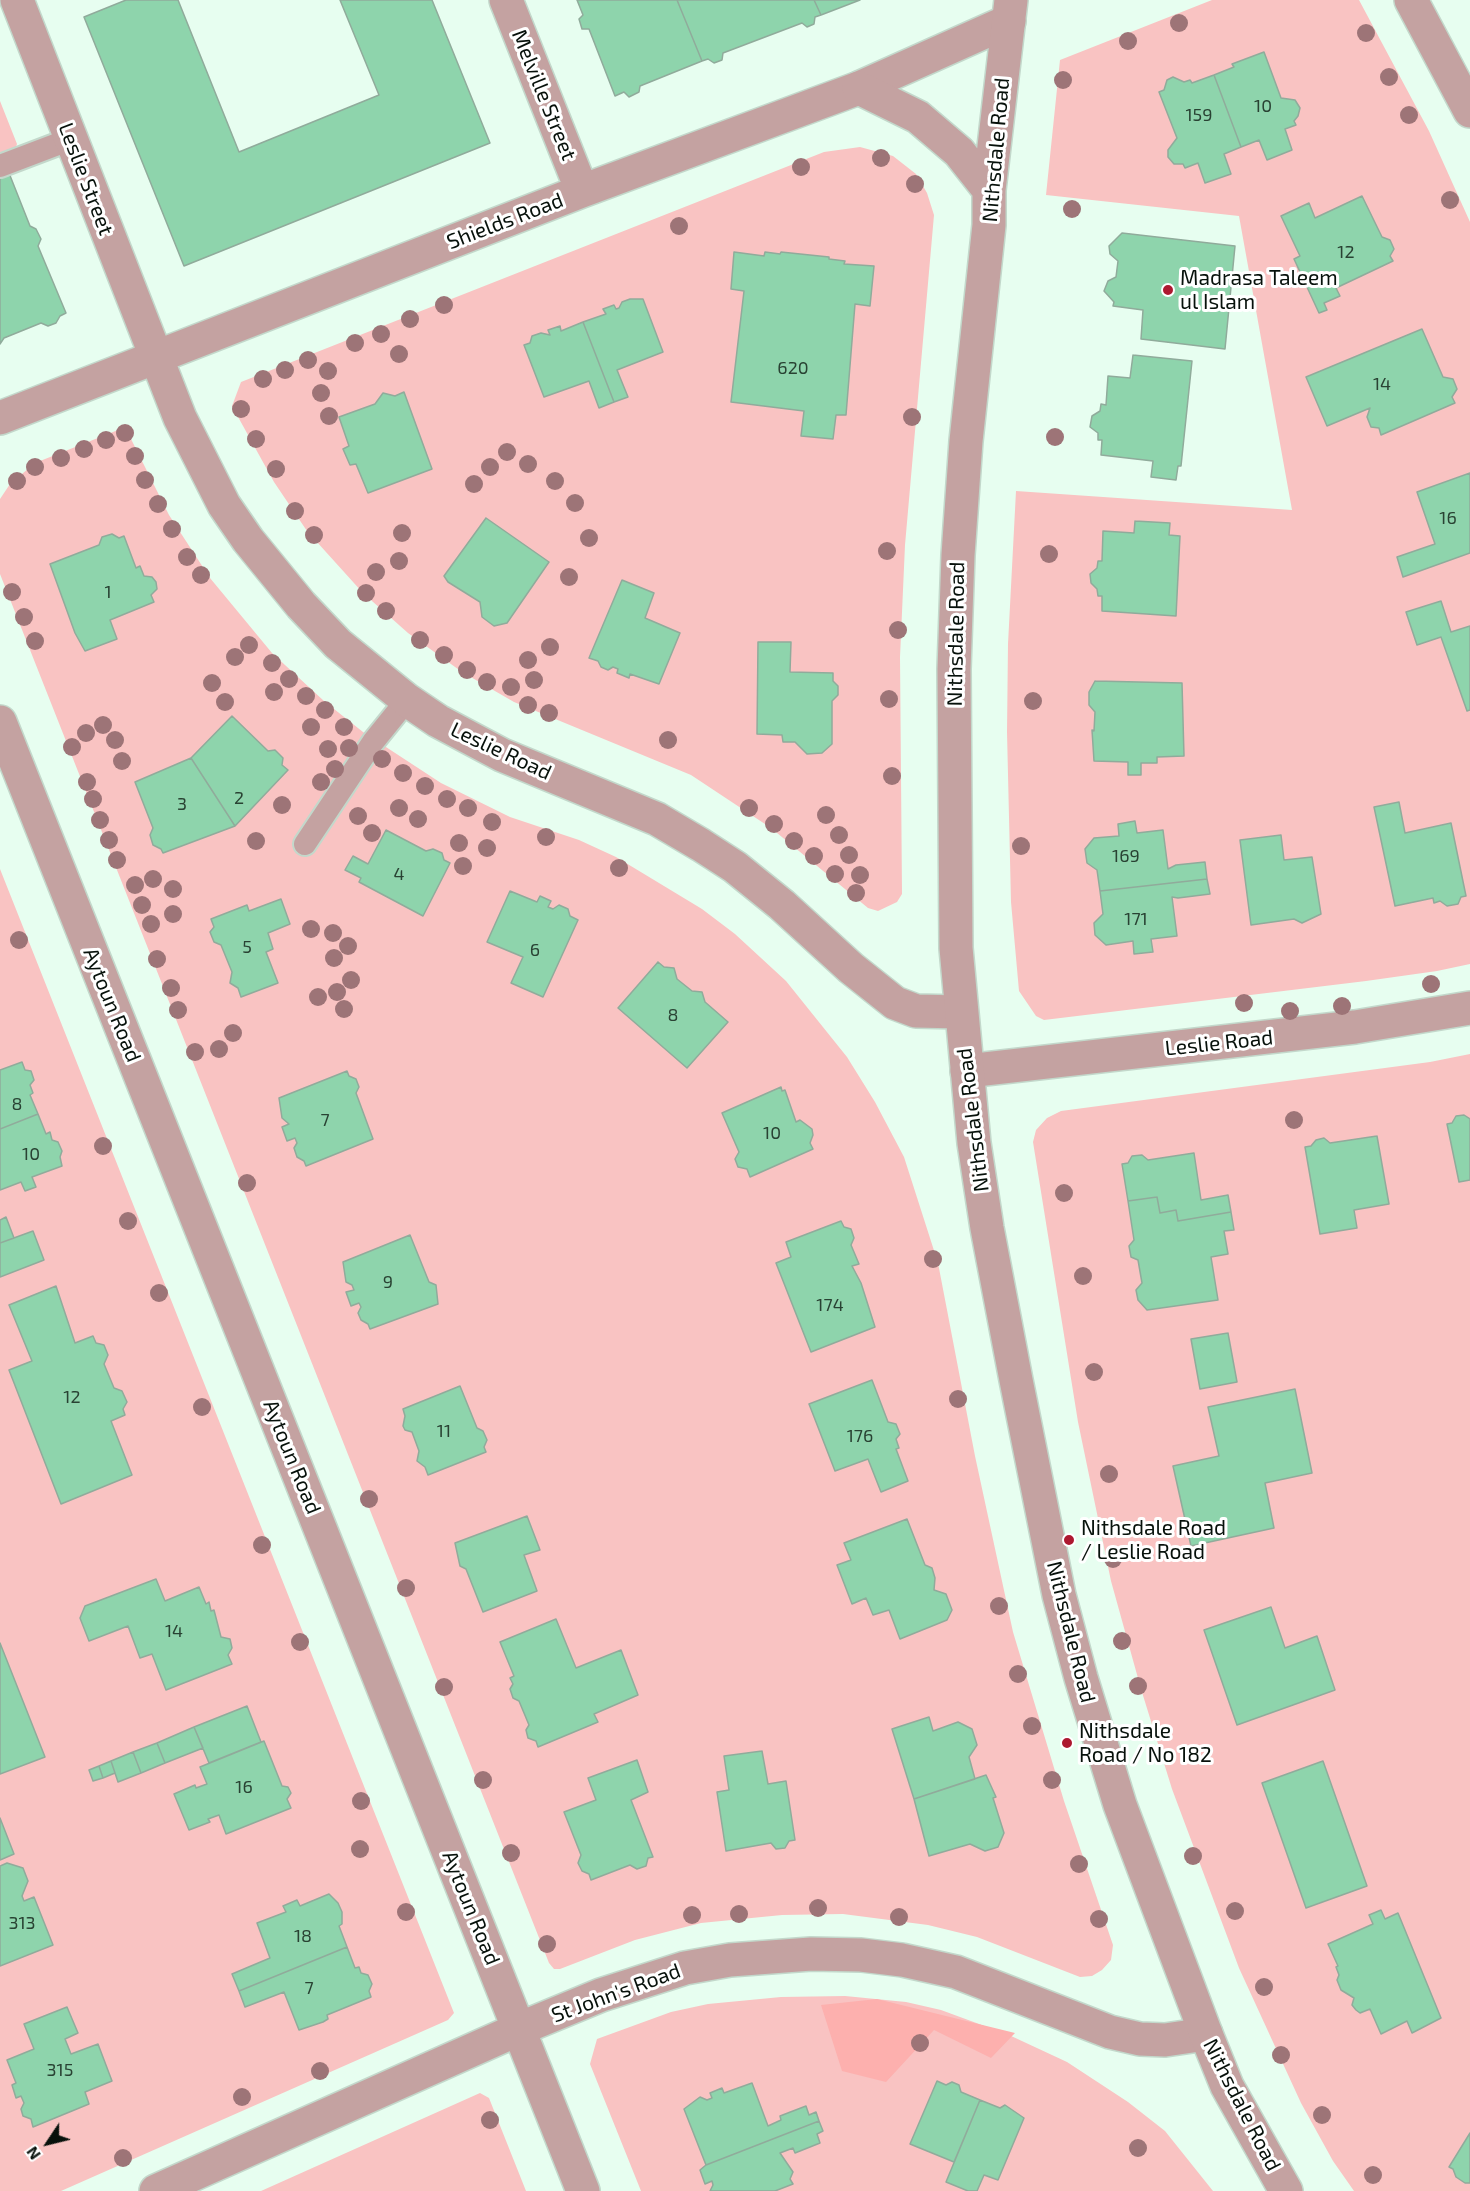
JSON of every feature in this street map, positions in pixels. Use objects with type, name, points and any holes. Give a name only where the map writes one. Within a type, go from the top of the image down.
[{"type":"street","name":"Leslie Street","points":[[16,0],[156,358]]},
{"type":"street","name":"Melville Street","points":[[506,0],[582,191]]},
{"type":"street","points":[[1412,0],[1470,111]]},
{"type":"street","name":"Shields Road","points":[[0,418],[582,191],[859,88],[1010,11]]},
{"type":"street","name":"Nithsdale Road","points":[[1010,11],[989,190],[989,225],[966,441],[958,555],[954,775],[955,923],[960,1012],[967,1071],[987,1228],[1059,1595],[1081,1678],[1120,1804],[1206,2034],[1227,2086],[1286,2191]]},
{"type":"street","points":[[859,88],[918,117],[959,152],[989,190]]},
{"type":"street","name":"Leslie Road","points":[[156,358],[202,465],[248,540],[301,605],[338,644],[407,700],[461,735],[657,819],[701,845],[735,867],[782,905],[851,968],[895,1003],[916,1011],[960,1012]]},
{"type":"street","name":"Aytoun Road","points":[[0,722],[584,2191]]},
{"type":"street","name":"Leslie Road","points":[[967,1071],[1355,1028],[1470,1008]]},
{"type":"street","name":"St John's Road","points":[[156,2191],[519,2029],[645,1979],[685,1968],[730,1960],[811,1954],[861,1955],[902,1960],[956,1972],[1110,2032],[1140,2039],[1165,2040],[1206,2034]]},
{"type":"lane","points":[[0,166],[70,139]]},
{"type":"lane","points":[[305,844],[373,742],[407,700]]},
{"type":"shaded area","points":[[1212,0],[1359,0],[1429,131],[1470,222],[1470,964],[1366,981],[1044,1020],[1036,1016],[1019,991],[1011,902],[1007,732],[1008,644],[1016,491],[1292,510],[1239,216],[1046,195],[1060,60]]},
{"type":"shaded area","points":[[0,101],[17,144],[15,150],[0,157]]},
{"type":"shaded area","points":[[860,147],[893,156],[916,174],[927,193],[934,215],[905,545],[900,657],[902,894],[897,902],[878,911],[868,908],[771,828],[691,775],[514,702],[462,672],[408,633],[363,593],[307,531],[274,482],[232,406],[241,382],[824,152]]},
{"type":"shaded area","points":[[123,428],[126,429],[169,515],[210,578],[272,653],[324,701],[363,732],[441,783],[510,817],[579,840],[616,857],[702,909],[735,934],[786,981],[847,1057],[875,1102],[904,1157],[938,1263],[975,1456],[1013,1632],[1064,1801],[1113,1945],[1111,1960],[1102,1970],[1092,1976],[1080,1977],[977,1937],[928,1925],[843,1914],[782,1915],[701,1923],[635,1940],[560,1969],[554,1969],[549,1963],[0,574],[0,499],[10,484],[35,463]]},
{"type":"shaded area","points":[[0,869],[454,2013],[448,2020],[61,2191],[0,2191],[0,1966],[52,1945],[34,1897],[24,1901],[22,1896],[28,1881],[23,1868],[7,1863],[0,1866],[0,1860],[14,1854],[0,1818]]},
{"type":"shaded area","points":[[1470,1054],[1470,2191],[1354,2191],[1333,2161],[1301,2103],[1239,1968],[1172,1789],[1141,1689],[1111,1581],[1078,1422],[1033,1142],[1036,1130],[1047,1118],[1061,1111],[1430,1062]]},
{"type":"shaded area","points":[[845,1996],[906,2002],[941,2010],[1009,2035],[1067,2062],[1128,2102],[1165,2131],[1213,2191],[641,2191],[590,2064],[597,2039],[671,2012],[708,2004],[781,1997]]},
{"type":"shaded area","points":[[877,1999],[1015,2033],[991,2058],[934,2030],[886,2082],[842,2071],[821,2005]]},
{"type":"shaded area","points":[[480,2093],[489,2098],[526,2191],[261,2191]]},
{"type":"building","points":[[126,0],[178,0],[239,152],[379,95],[340,0],[432,0],[490,143],[184,266],[84,17]]},
{"type":"building","points":[[577,0],[677,0],[702,61],[640,86],[639,92],[629,97],[624,92],[615,96],[589,29],[582,29],[579,19],[583,15]]},
{"type":"building","points":[[677,0],[814,0],[821,15],[815,17],[814,24],[807,27],[802,23],[723,53],[722,60],[714,63],[708,59],[702,61]]},
{"type":"building","points":[[814,0],[860,0],[821,15]]},
{"type":"building","points":[[1264,52],[1281,98],[1295,100],[1300,108],[1294,121],[1296,125],[1285,129],[1292,150],[1267,160],[1259,140],[1241,147],[1214,75],[1234,67],[1232,64]]},
{"type":"building","points":[[1214,75],[1241,147],[1224,154],[1231,174],[1205,183],[1198,163],[1185,168],[1183,164],[1174,164],[1168,157],[1168,150],[1177,138],[1159,92],[1164,90],[1167,80],[1173,77],[1184,82],[1190,80],[1192,83]]},
{"type":"building","points":[[9,173],[30,226],[36,229],[41,239],[38,246],[66,313],[60,316],[56,323],[48,326],[41,323],[4,338],[0,344],[0,176]]},
{"type":"building","points":[[1362,196],[1382,237],[1390,240],[1394,249],[1390,256],[1393,261],[1336,288],[1340,296],[1324,303],[1327,310],[1319,313],[1294,259],[1300,256],[1281,216],[1309,203],[1315,218]]},
{"type":"building","name":"Madrasa Taleem ul Islam","points":[[1122,233],[1235,246],[1225,349],[1141,339],[1143,310],[1113,306],[1114,302],[1104,291],[1108,281],[1116,277],[1118,261],[1110,254],[1109,246]]},
{"type":"building","points":[[734,252],[764,256],[765,252],[780,254],[781,252],[829,257],[829,259],[845,261],[844,264],[874,266],[870,306],[855,304],[846,415],[836,415],[833,439],[801,436],[804,411],[731,402],[744,291],[731,289]]},
{"type":"building","points":[[630,299],[643,299],[663,352],[617,370],[628,397],[614,402],[583,322],[606,314],[603,309],[614,305],[616,309],[619,308],[622,302]]},
{"type":"building","points":[[583,322],[614,402],[599,408],[589,381],[544,397],[524,345],[530,343],[532,336],[541,333],[550,335],[548,330],[560,326],[561,331]]},
{"type":"building","points":[[1422,329],[1443,377],[1453,379],[1457,389],[1452,397],[1455,403],[1381,435],[1379,428],[1371,427],[1367,417],[1370,408],[1327,426],[1306,377]]},
{"type":"building","name":"Madrasa Taleem ul Islam","points":[[1133,355],[1192,361],[1181,466],[1178,466],[1176,480],[1151,477],[1153,461],[1101,455],[1102,440],[1098,440],[1098,433],[1090,427],[1092,416],[1100,411],[1101,404],[1106,405],[1108,376],[1130,378]]},
{"type":"building","points":[[404,392],[432,469],[368,493],[356,464],[350,465],[343,449],[349,446],[339,417],[375,404],[383,393],[395,396]]},
{"type":"building","points":[[1470,473],[1470,553],[1403,577],[1397,557],[1435,544],[1417,492]]},
{"type":"building","points":[[486,518],[549,562],[507,623],[494,626],[482,617],[480,602],[448,582],[444,576]]},
{"type":"building","points":[[1135,521],[1170,523],[1169,535],[1180,536],[1176,616],[1102,611],[1102,596],[1098,596],[1097,589],[1091,583],[1090,574],[1097,568],[1098,561],[1102,561],[1103,531],[1134,533]]},
{"type":"building","points":[[112,534],[119,538],[124,536],[136,568],[140,566],[144,576],[152,577],[156,582],[157,589],[151,595],[154,602],[110,620],[117,639],[85,651],[75,633],[50,564],[99,545],[102,537]]},
{"type":"building","points":[[622,580],[654,593],[645,618],[680,633],[659,684],[630,674],[629,678],[617,673],[618,669],[613,667],[608,670],[601,667],[598,661],[589,658]]},
{"type":"building","points":[[1441,601],[1451,632],[1470,626],[1470,710],[1467,711],[1441,637],[1417,645],[1406,612]]},
{"type":"building","points":[[758,642],[791,642],[790,672],[833,673],[833,681],[838,686],[838,695],[832,701],[832,744],[822,753],[807,754],[795,742],[783,742],[782,735],[757,734]]},
{"type":"building","points":[[1095,681],[1182,683],[1184,756],[1157,757],[1157,763],[1141,763],[1141,775],[1128,775],[1128,762],[1094,761],[1092,730],[1094,731],[1095,712],[1089,705],[1089,692]]},
{"type":"building","points":[[232,716],[268,751],[275,750],[283,758],[282,765],[288,770],[235,826],[191,758]]},
{"type":"building","points":[[191,758],[235,826],[163,853],[161,849],[153,845],[150,835],[153,828],[135,782]]},
{"type":"building","points":[[1399,802],[1405,833],[1451,823],[1466,896],[1461,897],[1458,904],[1447,906],[1440,901],[1434,903],[1433,898],[1395,906],[1374,807]]},
{"type":"building","points":[[1135,821],[1137,833],[1163,830],[1168,869],[1176,865],[1205,862],[1207,879],[1100,891],[1097,870],[1087,863],[1085,849],[1094,838],[1119,836],[1118,824]]},
{"type":"building","points":[[386,830],[426,851],[433,849],[442,853],[444,860],[450,863],[423,916],[359,882],[361,878],[345,870],[353,856],[368,864]]},
{"type":"building","points":[[1281,835],[1284,860],[1312,857],[1321,914],[1302,923],[1294,919],[1251,925],[1240,840]]},
{"type":"building","points":[[1207,879],[1210,894],[1172,897],[1177,936],[1151,939],[1153,952],[1134,954],[1133,941],[1106,945],[1095,935],[1094,923],[1103,914],[1100,891]]},
{"type":"building","points":[[510,891],[537,902],[540,896],[551,901],[548,907],[553,909],[559,905],[568,909],[570,916],[578,920],[543,997],[511,983],[523,957],[487,942]]},
{"type":"building","points":[[281,899],[290,924],[268,933],[273,949],[266,952],[278,983],[241,997],[238,988],[230,983],[232,972],[221,945],[214,942],[210,932],[214,927],[211,919],[247,905],[249,911]]},
{"type":"building","points":[[658,962],[664,967],[674,968],[677,979],[692,991],[702,992],[705,1002],[728,1022],[687,1068],[618,1008]]},
{"type":"building","points":[[22,1062],[25,1070],[31,1071],[34,1080],[30,1085],[33,1093],[30,1095],[38,1114],[0,1129],[0,1070]]},
{"type":"building","points":[[347,1071],[349,1076],[356,1079],[359,1087],[356,1093],[373,1139],[306,1166],[304,1161],[297,1157],[294,1148],[297,1143],[295,1138],[287,1141],[282,1127],[289,1124],[282,1118],[279,1098]]},
{"type":"building","points":[[781,1087],[782,1091],[785,1090],[796,1122],[800,1120],[812,1129],[813,1135],[810,1143],[813,1149],[750,1177],[747,1169],[738,1167],[735,1159],[739,1152],[722,1113]]},
{"type":"building","points":[[38,1114],[46,1134],[50,1132],[52,1140],[58,1142],[62,1151],[60,1157],[62,1166],[32,1177],[36,1187],[25,1191],[21,1182],[0,1190],[0,1129]]},
{"type":"building","points":[[1464,1115],[1470,1119],[1470,1180],[1459,1182],[1447,1124],[1452,1123],[1456,1116]]},
{"type":"building","points":[[1377,1136],[1389,1204],[1354,1210],[1357,1228],[1320,1234],[1305,1147],[1324,1138],[1330,1143]]},
{"type":"building","points":[[1194,1153],[1201,1200],[1228,1195],[1231,1212],[1178,1221],[1176,1210],[1160,1213],[1157,1197],[1128,1201],[1122,1164],[1128,1163],[1132,1156],[1142,1155],[1148,1160]]},
{"type":"building","points":[[1157,1197],[1160,1213],[1176,1210],[1178,1221],[1231,1212],[1234,1230],[1224,1231],[1228,1254],[1211,1257],[1218,1300],[1147,1310],[1138,1300],[1136,1290],[1142,1283],[1138,1260],[1131,1257],[1129,1246],[1134,1240],[1128,1201]]},
{"type":"building","points":[[6,1217],[14,1238],[0,1243],[0,1220]]},
{"type":"building","points":[[841,1221],[844,1227],[851,1229],[854,1238],[851,1245],[859,1264],[852,1266],[861,1283],[875,1327],[811,1352],[776,1263],[791,1257],[786,1242]]},
{"type":"building","points":[[33,1231],[44,1260],[0,1277],[0,1243]]},
{"type":"building","points":[[410,1235],[429,1282],[436,1285],[438,1304],[370,1329],[358,1313],[361,1307],[359,1303],[351,1306],[346,1292],[354,1290],[352,1285],[346,1282],[343,1262]]},
{"type":"building","points":[[56,1286],[75,1343],[93,1336],[96,1343],[104,1345],[108,1355],[104,1364],[114,1388],[122,1391],[127,1402],[123,1409],[125,1415],[111,1421],[132,1475],[61,1504],[9,1370],[32,1361],[9,1305]]},
{"type":"building","points":[[1228,1333],[1237,1382],[1200,1389],[1191,1339]]},
{"type":"building","points":[[872,1380],[888,1422],[896,1424],[900,1434],[896,1439],[899,1448],[896,1449],[908,1481],[881,1492],[868,1459],[835,1471],[809,1404]]},
{"type":"building","points":[[460,1386],[477,1428],[483,1431],[487,1440],[484,1447],[486,1452],[428,1475],[425,1467],[417,1461],[419,1451],[412,1432],[405,1430],[403,1426],[405,1416],[403,1409]]},
{"type":"building","points":[[1295,1389],[1312,1473],[1265,1483],[1274,1528],[1191,1546],[1173,1466],[1219,1456],[1208,1407]]},
{"type":"building","points":[[527,1516],[540,1550],[524,1555],[537,1591],[483,1612],[466,1569],[460,1566],[455,1543]]},
{"type":"building","points":[[907,1519],[925,1565],[932,1568],[935,1578],[934,1590],[946,1594],[952,1610],[947,1620],[900,1639],[889,1610],[873,1615],[866,1598],[852,1604],[837,1565],[851,1560],[844,1543]]},
{"type":"building","points":[[156,1579],[165,1601],[199,1587],[206,1604],[209,1602],[211,1611],[214,1610],[221,1637],[230,1639],[232,1648],[228,1655],[232,1664],[166,1690],[152,1654],[140,1658],[128,1626],[89,1641],[80,1618],[85,1606]]},
{"type":"building","points":[[1271,1607],[1285,1648],[1317,1636],[1335,1690],[1237,1725],[1204,1630]]},
{"type":"building","points":[[556,1619],[576,1668],[621,1650],[638,1695],[594,1714],[598,1722],[538,1747],[536,1741],[528,1738],[526,1730],[529,1725],[519,1701],[513,1698],[510,1689],[513,1684],[510,1678],[514,1676],[500,1642]]},
{"type":"building","points":[[0,1643],[45,1757],[0,1774]]},
{"type":"building","points":[[247,1706],[261,1742],[209,1763],[194,1727]]},
{"type":"building","points":[[929,1717],[933,1731],[958,1722],[972,1729],[977,1745],[969,1757],[975,1779],[914,1799],[892,1729]]},
{"type":"building","points":[[194,1727],[203,1748],[165,1763],[157,1743]]},
{"type":"building","points":[[264,1741],[282,1786],[288,1787],[291,1793],[287,1799],[291,1808],[226,1834],[219,1815],[208,1819],[210,1822],[189,1830],[174,1794],[195,1785],[196,1788],[207,1784],[200,1767]]},
{"type":"building","points":[[157,1743],[165,1763],[141,1773],[133,1752]]},
{"type":"building","points":[[762,1751],[768,1784],[786,1781],[795,1840],[789,1841],[785,1848],[776,1849],[771,1843],[726,1851],[717,1792],[729,1790],[724,1756]]},
{"type":"building","points":[[133,1752],[141,1773],[118,1782],[111,1761]]},
{"type":"building","points":[[637,1760],[648,1792],[631,1800],[653,1857],[648,1858],[646,1866],[637,1869],[630,1865],[591,1880],[589,1874],[582,1871],[578,1863],[581,1855],[564,1812],[596,1800],[588,1778]]},
{"type":"building","points":[[111,1761],[115,1773],[103,1778],[99,1766]]},
{"type":"building","points":[[1323,1761],[1367,1886],[1306,1908],[1262,1783]]},
{"type":"building","points":[[99,1766],[103,1778],[93,1781],[89,1770]]},
{"type":"building","points":[[986,1775],[996,1797],[993,1798],[1004,1833],[998,1847],[985,1851],[970,1844],[929,1856],[914,1799]]},
{"type":"building","points":[[0,1818],[14,1854],[0,1860]]},
{"type":"building","points":[[7,1863],[23,1868],[28,1881],[22,1896],[24,1901],[34,1897],[53,1945],[0,1966],[0,1866]]},
{"type":"building","points":[[329,1894],[338,1903],[342,1912],[342,1924],[339,1926],[347,1947],[239,1991],[232,1974],[270,1958],[257,1923],[286,1912],[283,1906],[297,1900],[300,1906]]},
{"type":"building","points":[[1381,1910],[1385,1919],[1398,1913],[1441,2018],[1412,2033],[1407,2021],[1381,2034],[1370,2009],[1360,2013],[1356,2010],[1352,2005],[1354,1998],[1341,1990],[1337,1980],[1339,1975],[1336,1967],[1338,1966],[1328,1944],[1373,1924],[1369,1915]]},
{"type":"building","points":[[347,1947],[355,1968],[359,1967],[361,1973],[368,1975],[372,1984],[369,1991],[371,1997],[327,2015],[328,2019],[323,2022],[299,2030],[284,1992],[245,2007],[239,1991]]},
{"type":"building","points":[[67,2007],[78,2033],[65,2039],[71,2054],[98,2044],[112,2081],[85,2092],[89,2104],[33,2127],[31,2119],[23,2116],[21,2109],[24,2103],[21,2096],[16,2098],[12,2085],[16,2083],[7,2060],[34,2049],[24,2024]]},
{"type":"building","points":[[937,2081],[946,2085],[952,2082],[959,2085],[961,2092],[980,2100],[954,2162],[910,2144]]},
{"type":"building","points":[[752,2083],[768,2126],[781,2120],[780,2116],[806,2106],[809,2115],[816,2112],[819,2121],[706,2165],[684,2109],[700,2097],[707,2100],[712,2098],[710,2093],[722,2088],[724,2093]]},
{"type":"building","points":[[980,2100],[1000,2108],[1005,2105],[1024,2118],[998,2180],[984,2175],[977,2191],[968,2191],[946,2182]]},
{"type":"building","points":[[819,2121],[823,2131],[817,2134],[820,2143],[795,2153],[793,2148],[780,2153],[793,2172],[790,2179],[793,2184],[775,2191],[710,2191],[712,2181],[705,2184],[700,2170],[706,2165]]},
{"type":"building","points":[[1470,2133],[1470,2183],[1465,2183],[1456,2177],[1453,2169],[1449,2167]]},
{"type":"place","name":"Madrasa Taleem ul Islam","points":[[1168,290]]},
{"type":"place","name":"Nithsdale Road / Leslie Road","points":[[1069,1540]]},
{"type":"place","name":"Nithsdale Road / No 182","points":[[1067,1743]]}]
